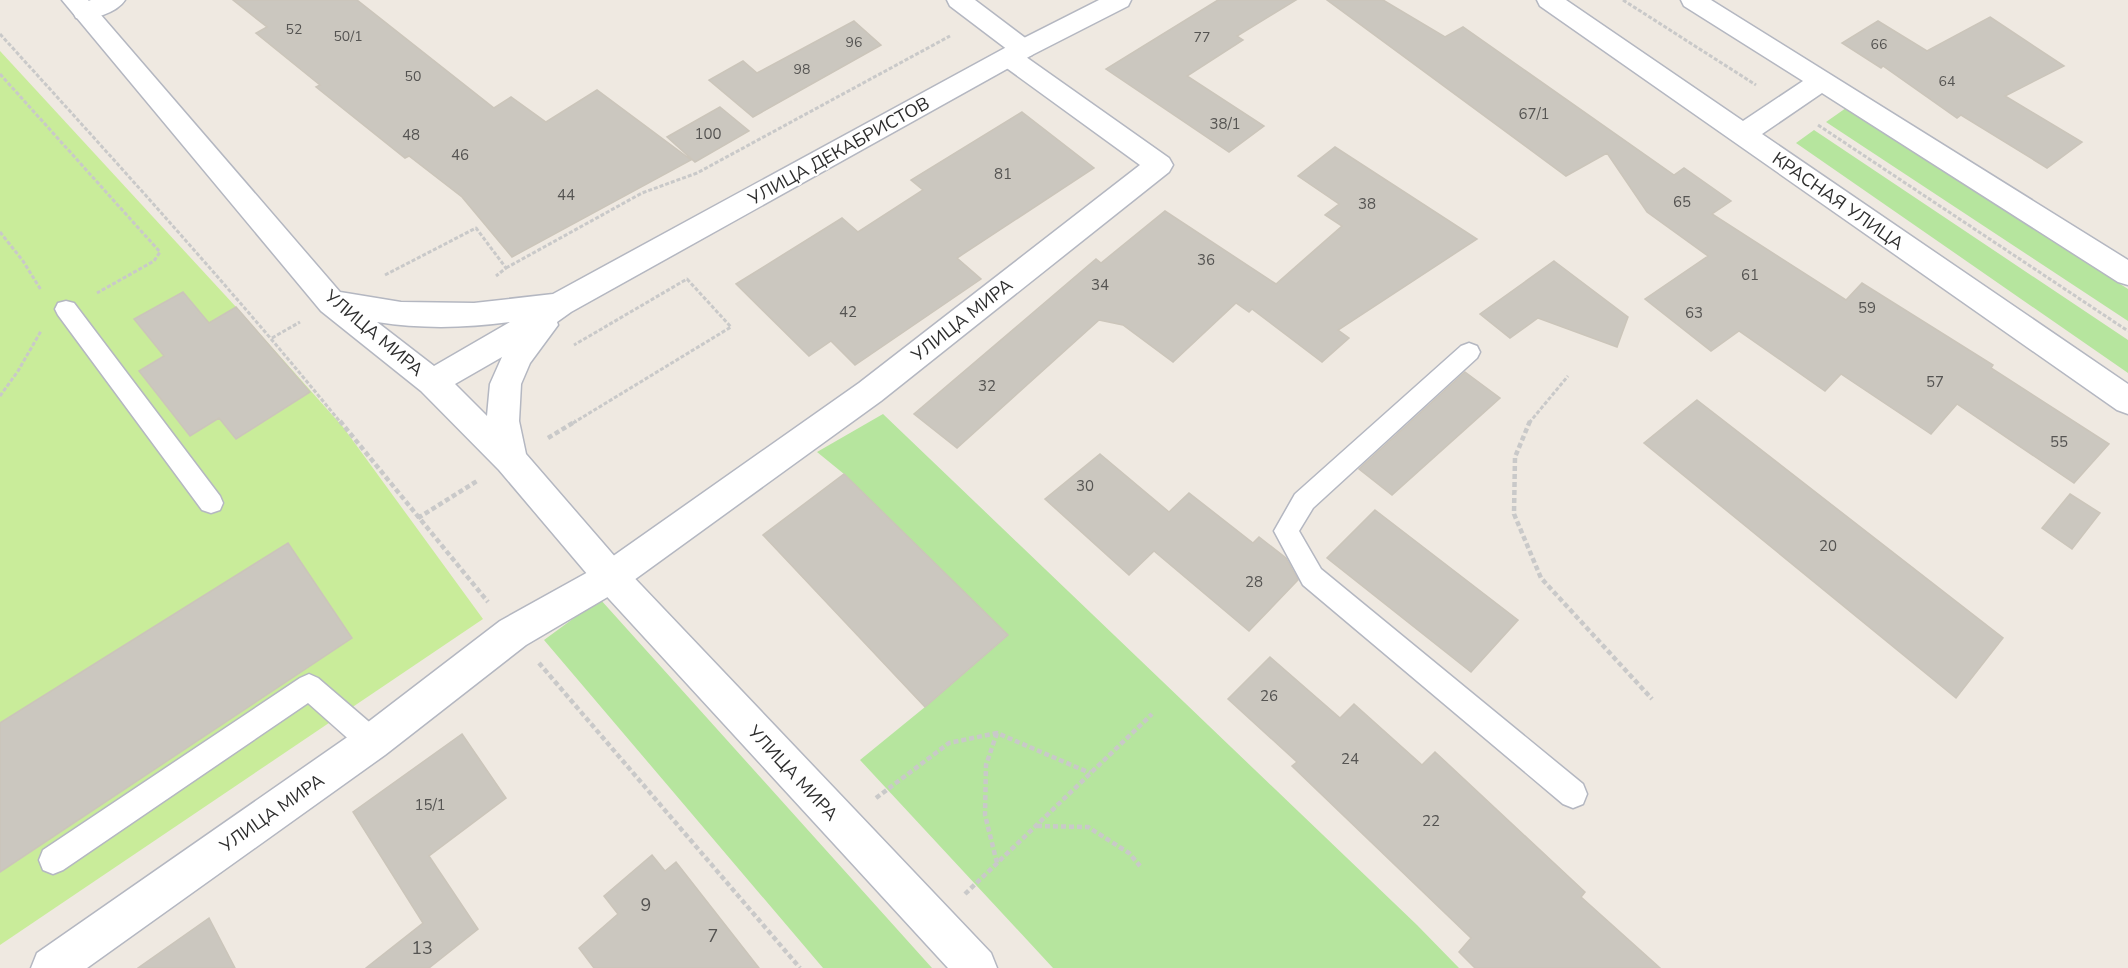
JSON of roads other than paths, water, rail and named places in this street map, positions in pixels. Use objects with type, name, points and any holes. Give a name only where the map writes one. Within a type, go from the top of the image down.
[{"type":"street","points":[[80,6],[113,0]]},
{"type":"street","points":[[959,0],[982,18],[1016,53]]},
{"type":"street","name":"УЛИЦА ДЕКАБРИСТОВ","points":[[432,382],[516,334],[560,304],[1016,53],[1119,0]]},
{"type":"street","name":"КРАСНАЯ УЛИЦА","points":[[1549,0],[2128,401]]},
{"type":"street","points":[[1693,0],[2128,274]]},
{"type":"street","name":"УЛИЦА МИРА","points":[[80,6],[332,303],[432,382],[511,460],[611,577],[976,968]]},
{"type":"street","name":"УЛИЦА МИРА","points":[[52,968],[372,742],[513,633],[611,577],[870,392],[1159,165],[1016,53]]},
{"type":"street","points":[[1742,135],[1822,81]]},
{"type":"street","name":"УЛИЦА ДЕКАБРИСТОВ","points":[[332,303],[400,314],[474,315],[560,304]]},
{"type":"street","name":"УЛИЦА ДЕКАБРИСТОВ","points":[[511,460],[502,429],[503,394],[516,358],[560,304]]},
{"type":"lane","points":[[56,305],[211,503]]},
{"type":"lane","points":[[1469,352],[1304,501],[1286,531],[1312,577],[1573,794]]},
{"type":"lane","points":[[53,860],[309,687],[372,742]]}]
